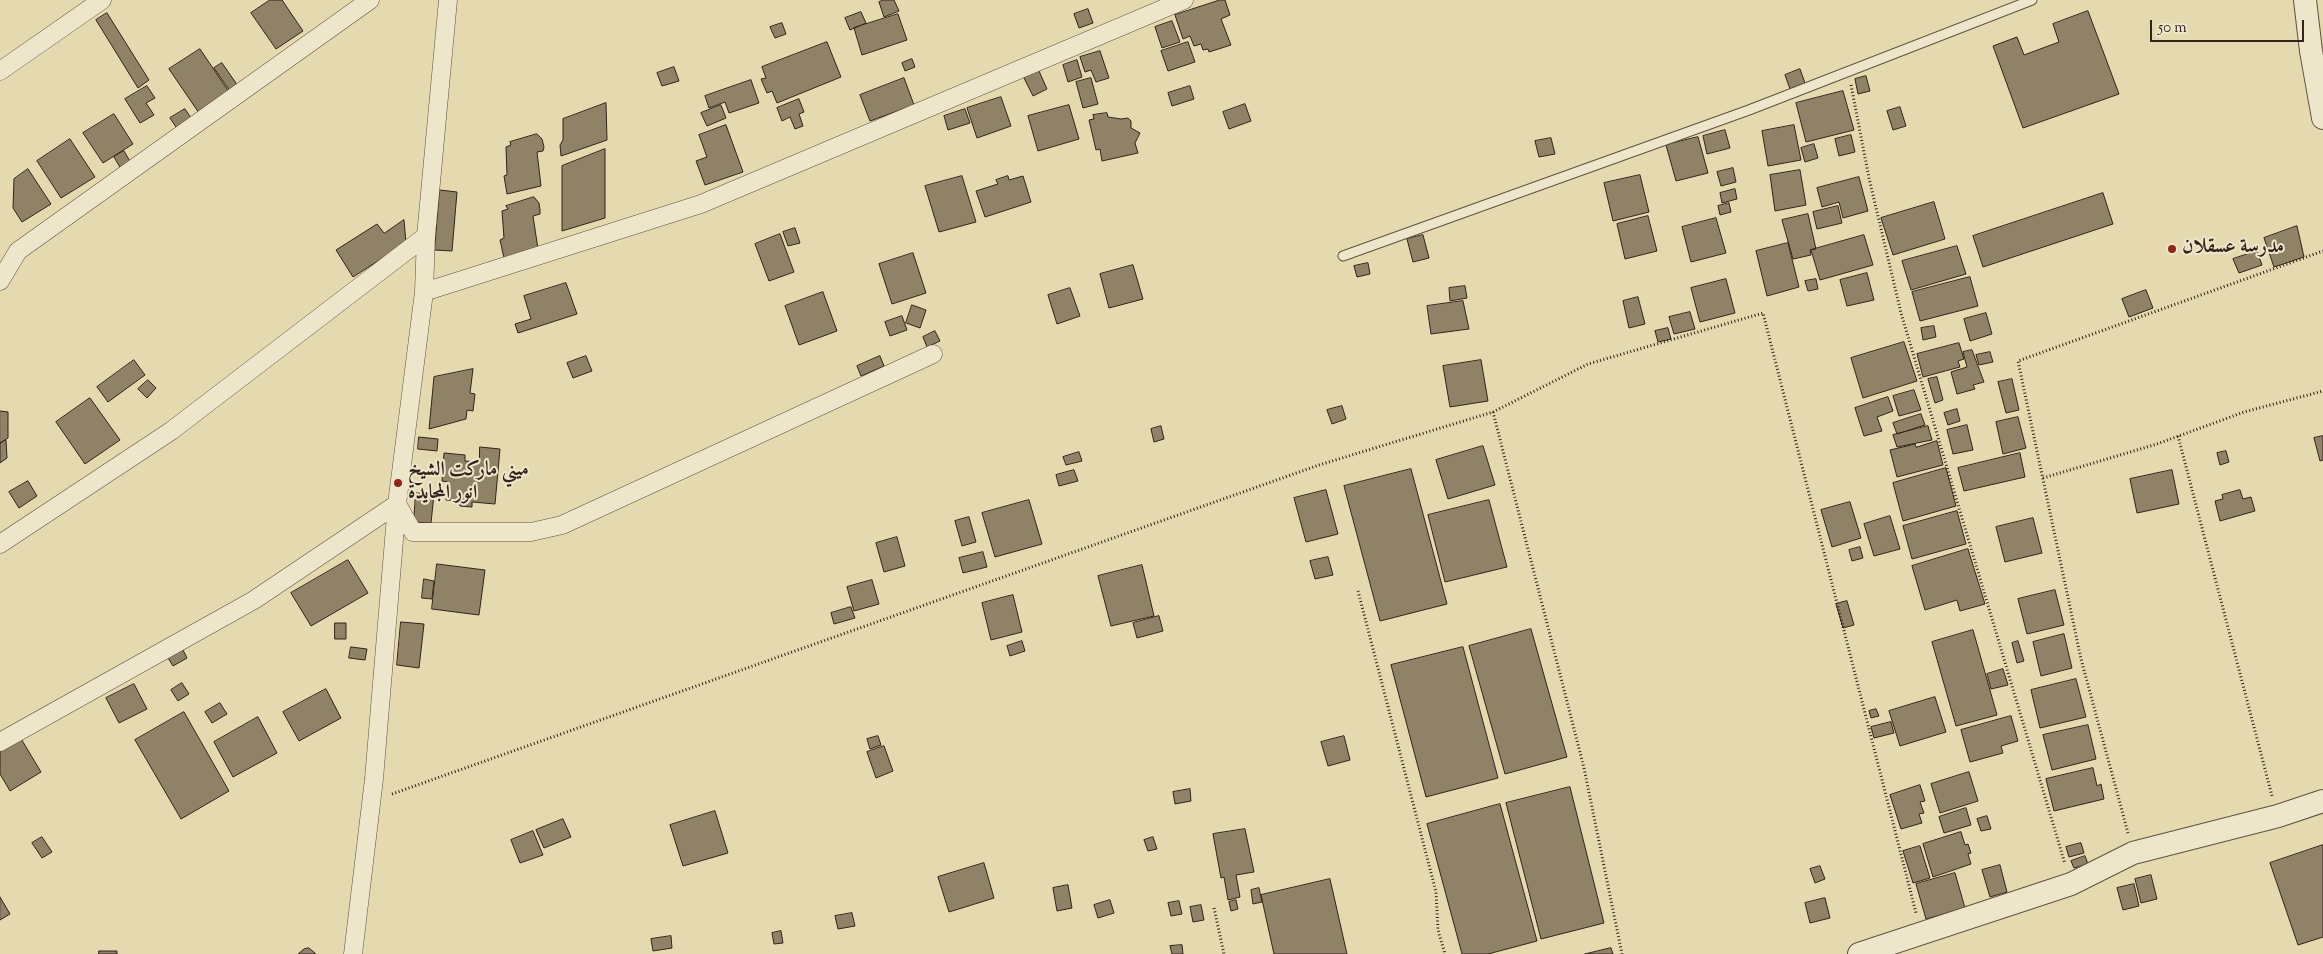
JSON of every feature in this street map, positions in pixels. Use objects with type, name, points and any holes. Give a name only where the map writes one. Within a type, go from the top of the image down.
[{"type":"street","points":[[0,70],[102,0]]},
{"type":"street","points":[[0,281],[18,250],[370,0]]},
{"type":"street","points":[[353,954],[374,779],[397,504],[424,292],[426,236],[448,0]]},
{"type":"street","points":[[424,292],[700,204],[1184,0]]},
{"type":"street","points":[[2305,0],[2311,51],[2323,118]]},
{"type":"street","points":[[0,544],[171,431],[426,236]]},
{"type":"street","points":[[397,504],[413,532],[531,532],[562,525],[934,354]]},
{"type":"street","points":[[0,742],[254,600],[397,504]]},
{"type":"street","points":[[1859,954],[2071,884],[2133,853],[2278,816],[2323,801]]},
{"type":"lane","points":[[1343,256],[1849,72],[2032,0]]},
{"type":"path","points":[[1849,72],[1869,178],[1900,313],[2071,884]]},
{"type":"path","points":[[2133,853],[2081,659],[2018,361],[2323,251]]},
{"type":"path","points":[[386,796],[1310,468],[1493,412],[1588,364],[1763,313],[1922,934]]},
{"type":"path","points":[[2043,478],[2178,436],[2244,412],[2323,391]]},
{"type":"path","points":[[1493,412],[1584,768],[1622,954]]},
{"type":"path","points":[[2178,436],[2278,816]]},
{"type":"path","points":[[1358,591],[1436,892],[1438,930],[1445,954]]},
{"type":"path","points":[[1214,908],[1224,954]]},
{"type":"building","points":[[270,0],[282,0],[303,31],[276,49],[251,13]]},
{"type":"building","points":[[894,0],[899,11],[884,17],[879,2]]},
{"type":"building","points":[[1225,0],[1230,15],[1221,19],[1231,45],[1209,52],[1208,49],[1203,50],[1201,44],[1194,46],[1190,36],[1183,39],[1175,15]]},
{"type":"building","points":[[1088,9],[1093,23],[1079,28],[1074,14]]},
{"type":"building","points":[[2088,11],[2119,94],[2023,128],[1993,46],[2017,37],[2024,55],[2059,42],[2053,24]]},
{"type":"building","points":[[861,12],[866,23],[850,30],[845,18]]},
{"type":"building","points":[[107,13],[149,80],[138,88],[96,20]]},
{"type":"building","points":[[898,14],[907,40],[862,55],[854,28]]},
{"type":"building","points":[[1172,21],[1180,42],[1162,48],[1155,27]]},
{"type":"building","points":[[782,23],[786,34],[775,38],[770,27]]},
{"type":"building","points":[[827,42],[841,77],[777,103],[772,91],[767,93],[761,79],[766,78],[762,67]]},
{"type":"building","points":[[1188,42],[1195,62],[1168,71],[1161,51]]},
{"type":"building","points":[[200,49],[229,92],[199,113],[169,69]]},
{"type":"building","points":[[1100,51],[1109,78],[1096,82],[1091,70],[1085,72],[1080,57]]},
{"type":"building","points":[[912,59],[915,67],[905,71],[902,63]]},
{"type":"building","points":[[1077,60],[1082,77],[1068,82],[1063,65]]},
{"type":"building","points":[[222,63],[238,86],[230,91],[214,68]]},
{"type":"building","points":[[674,67],[679,81],[662,86],[657,73]]},
{"type":"building","points":[[1800,69],[1805,83],[1790,89],[1785,75]]},
{"type":"building","points":[[1039,71],[1047,89],[1033,96],[1024,78]]},
{"type":"building","points":[[1866,76],[1870,91],[1858,94],[1855,79]]},
{"type":"building","points":[[904,78],[914,105],[870,121],[860,95]]},
{"type":"building","points":[[1091,78],[1098,104],[1083,108],[1076,82]]},
{"type":"building","points":[[751,80],[759,103],[729,113],[725,102],[709,108],[705,96]]},
{"type":"building","points":[[147,86],[155,98],[146,103],[154,115],[140,123],[125,99]]},
{"type":"building","points":[[1190,86],[1194,99],[1172,106],[1168,93]]},
{"type":"building","points":[[1843,91],[1854,130],[1806,142],[1796,103]]},
{"type":"building","points":[[1001,97],[1011,126],[977,138],[967,108]]},
{"type":"building","points":[[799,99],[804,112],[799,114],[803,126],[795,129],[790,117],[782,121],[777,108]]},
{"type":"building","points":[[606,103],[607,140],[561,156],[560,145],[563,140],[563,119]]},
{"type":"building","points":[[1245,104],[1251,121],[1229,129],[1223,112]]},
{"type":"building","points":[[721,105],[726,118],[707,126],[701,113]]},
{"type":"building","points":[[1069,105],[1079,139],[1038,151],[1028,116]]},
{"type":"building","points":[[1900,107],[1906,126],[1893,130],[1887,111]]},
{"type":"building","points":[[185,109],[193,121],[178,130],[170,118]]},
{"type":"building","points":[[965,109],[970,123],[948,130],[944,116]]},
{"type":"building","points":[[1107,113],[1108,117],[1128,118],[1131,121],[1131,128],[1140,133],[1135,143],[1138,153],[1102,161],[1100,149],[1096,150],[1089,120],[1094,119],[1093,115]]},
{"type":"building","points":[[114,114],[133,144],[103,163],[83,133]]},
{"type":"building","points":[[726,125],[743,172],[705,185],[696,161],[707,157],[699,135]]},
{"type":"building","points":[[1794,125],[1801,160],[1768,166],[1762,131]]},
{"type":"building","points":[[1725,130],[1730,148],[1707,154],[1703,136]]},
{"type":"building","points":[[537,134],[542,139],[544,147],[543,151],[537,152],[541,186],[507,194],[504,176],[507,175],[506,147],[511,145],[510,142]]},
{"type":"building","points":[[1851,135],[1855,152],[1839,156],[1835,139]]},
{"type":"building","points":[[1698,137],[1708,173],[1676,181],[1666,145]]},
{"type":"building","points":[[1551,138],[1555,154],[1539,157],[1535,141]]},
{"type":"building","points":[[70,139],[95,177],[61,198],[37,161]]},
{"type":"building","points":[[1814,144],[1818,158],[1805,162],[1801,148]]},
{"type":"building","points":[[605,149],[605,218],[562,231],[562,166]]},
{"type":"building","points":[[124,151],[131,163],[121,169],[114,157]]},
{"type":"building","points":[[1733,168],[1736,182],[1721,186],[1717,172]]},
{"type":"building","points":[[28,169],[51,204],[22,222],[13,208],[14,179]]},
{"type":"building","points":[[1800,170],[1806,205],[1775,211],[1770,175]]},
{"type":"building","points":[[1640,175],[1649,212],[1613,221],[1604,183]]},
{"type":"building","points":[[962,176],[976,222],[939,232],[925,186]]},
{"type":"building","points":[[1008,176],[1009,180],[1023,176],[1031,202],[985,217],[976,191],[998,184],[996,180]]},
{"type":"building","points":[[1859,177],[1868,211],[1843,218],[1839,202],[1822,207],[1817,188]]},
{"type":"building","points":[[1735,189],[1737,199],[1722,203],[1720,193]]},
{"type":"building","points":[[440,190],[457,192],[452,251],[435,250]]},
{"type":"building","points":[[2103,193],[2113,224],[1983,267],[1973,236]]},
{"type":"building","points":[[534,197],[539,203],[540,210],[540,214],[533,216],[538,249],[504,258],[500,240],[504,238],[502,211],[508,209],[506,206]]},
{"type":"building","points":[[1934,202],[1945,239],[1893,255],[1881,218]]},
{"type":"building","points":[[1729,203],[1731,212],[1720,215],[1718,206]]},
{"type":"building","points":[[1838,206],[1842,223],[1817,229],[1813,212]]},
{"type":"building","points":[[1808,214],[1816,249],[1810,250],[1811,255],[1793,259],[1782,220]]},
{"type":"building","points":[[1648,216],[1657,251],[1625,259],[1617,224]]},
{"type":"building","points":[[1716,218],[1726,253],[1691,262],[1682,227]]},
{"type":"building","points":[[404,220],[406,243],[353,277],[336,250],[377,224],[384,233]]},
{"type":"building","points":[[2297,226],[2304,257],[2274,267],[2264,238]]},
{"type":"building","points":[[795,228],[800,243],[788,246],[783,232]]},
{"type":"building","points":[[780,234],[794,272],[769,281],[755,244]]},
{"type":"building","points":[[1423,235],[1429,258],[1413,262],[1407,239]]},
{"type":"building","points":[[1864,235],[1873,265],[1820,280],[1811,250]]},
{"type":"building","points":[[1788,243],[1799,287],[1767,296],[1756,251]]},
{"type":"building","points":[[1957,246],[1966,274],[1911,290],[1902,261]]},
{"type":"building","points":[[2257,251],[2262,265],[2239,273],[2233,259]]},
{"type":"building","points":[[913,253],[926,293],[892,304],[879,264]]},
{"type":"building","points":[[1368,263],[1370,274],[1357,277],[1354,266]]},
{"type":"building","points":[[1133,265],[1143,299],[1109,308],[1100,274]]},
{"type":"building","points":[[1867,273],[1874,300],[1847,306],[1840,280]]},
{"type":"building","points":[[1970,277],[1978,306],[1920,321],[1912,292]]},
{"type":"building","points":[[1726,279],[1735,313],[1700,322],[1691,288]]},
{"type":"building","points":[[1816,279],[1818,289],[1808,291],[1805,281]]},
{"type":"building","points":[[566,283],[577,314],[518,333],[515,324],[531,319],[524,296]]},
{"type":"building","points":[[1465,286],[1467,298],[1450,301],[1449,288]]},
{"type":"building","points":[[1070,288],[1080,316],[1057,324],[1048,295]]},
{"type":"building","points":[[2146,290],[2153,308],[2129,317],[2122,299]]},
{"type":"building","points":[[823,292],[837,331],[799,345],[785,306]]},
{"type":"building","points":[[1638,297],[1645,324],[1629,328],[1623,301]]},
{"type":"building","points":[[1463,301],[1469,329],[1431,334],[1427,306]]},
{"type":"building","points":[[912,305],[926,310],[920,328],[906,323]]},
{"type":"building","points":[[1690,312],[1695,329],[1674,334],[1669,317]]},
{"type":"building","points":[[1986,313],[1992,334],[1970,341],[1964,319]]},
{"type":"building","points":[[902,316],[907,330],[890,336],[885,322]]},
{"type":"building","points":[[1934,326],[1936,337],[1923,340],[1921,328]]},
{"type":"building","points":[[1668,328],[1671,339],[1658,342],[1655,331]]},
{"type":"building","points":[[935,331],[940,341],[927,347],[923,337]]},
{"type":"building","points":[[1904,342],[1917,381],[1863,398],[1851,358]]},
{"type":"building","points":[[1959,343],[1964,359],[1958,361],[1960,367],[1923,377],[1917,354]]},
{"type":"building","points":[[1972,350],[1984,382],[1973,385],[1975,389],[1957,394],[1951,372],[1967,367],[1963,352]]},
{"type":"building","points":[[1990,352],[1993,362],[1979,365],[1976,355]]},
{"type":"building","points":[[586,356],[592,371],[573,378],[567,363]]},
{"type":"building","points":[[880,356],[884,366],[861,376],[857,366]]},
{"type":"building","points":[[134,360],[145,375],[108,402],[97,387]]},
{"type":"building","points":[[1481,360],[1488,401],[1450,407],[1443,366]]},
{"type":"building","points":[[473,369],[470,393],[475,394],[473,411],[467,410],[466,419],[429,429],[434,377]]},
{"type":"building","points":[[1937,377],[1943,400],[1935,403],[1928,379]]},
{"type":"building","points":[[2012,379],[2019,410],[2006,413],[1998,382]]},
{"type":"building","points":[[148,380],[156,388],[147,398],[138,389]]},
{"type":"building","points":[[1914,390],[1921,410],[1899,416],[1893,396]]},
{"type":"building","points":[[1888,397],[1893,411],[1877,417],[1882,431],[1864,436],[1855,408]]},
{"type":"building","points":[[90,398],[120,440],[85,464],[56,422]]},
{"type":"building","points":[[1342,406],[1346,419],[1332,424],[1327,410]]},
{"type":"building","points":[[1957,409],[1960,421],[1948,425],[1944,413]]},
{"type":"building","points":[[0,411],[8,412],[8,438],[0,443]]},
{"type":"building","points":[[1921,414],[1925,425],[1897,434],[1893,423]]},
{"type":"building","points":[[2018,417],[2026,448],[2003,454],[1996,422]]},
{"type":"building","points":[[1967,425],[1973,450],[1953,454],[1947,430]]},
{"type":"building","points":[[1161,426],[1164,439],[1154,442],[1151,429]]},
{"type":"building","points":[[1928,426],[1932,440],[1897,447],[1893,435]]},
{"type":"building","points":[[2323,436],[2323,460],[2320,461],[2314,438]]},
{"type":"building","points":[[419,437],[438,439],[437,451],[418,449]]},
{"type":"building","points":[[6,440],[7,458],[0,463],[0,444]]},
{"type":"building","points":[[1937,441],[1943,465],[1897,477],[1890,450],[1915,444],[1916,447]]},
{"type":"building","points":[[1483,446],[1495,485],[1448,499],[1436,460]]},
{"type":"building","points":[[480,447],[500,449],[495,504],[472,502],[472,507],[460,506],[460,501],[446,500],[448,482],[442,481],[444,453],[465,455],[465,461],[479,462]]},
{"type":"building","points":[[2226,451],[2229,462],[2220,465],[2217,453]]},
{"type":"building","points":[[1079,452],[1082,461],[1066,465],[1063,457]]},
{"type":"building","points":[[2020,453],[2025,477],[1964,491],[1958,468]]},
{"type":"building","points":[[1946,468],[1956,506],[1903,521],[1893,483]]},
{"type":"building","points":[[1411,469],[1447,604],[1380,621],[1344,486]]},
{"type":"building","points":[[1074,470],[1078,481],[1059,486],[1056,475]]},
{"type":"building","points":[[2172,470],[2179,504],[2137,513],[2130,479]]},
{"type":"building","points":[[28,481],[37,496],[19,508],[9,492]]},
{"type":"building","points":[[1326,490],[1338,534],[1306,542],[1294,498]]},
{"type":"building","points":[[2240,490],[2243,499],[2251,497],[2255,511],[2220,521],[2215,501],[2223,499],[2222,495]]},
{"type":"building","points":[[416,493],[434,494],[431,523],[414,522]]},
{"type":"building","points":[[1029,500],[1042,544],[995,557],[982,513]]},
{"type":"building","points":[[1489,500],[1507,567],[1445,582],[1428,515]]},
{"type":"building","points":[[1850,502],[1861,538],[1832,547],[1821,510]]},
{"type":"building","points":[[1957,511],[1966,544],[1912,559],[1903,526]]},
{"type":"building","points":[[1890,516],[1900,549],[1874,556],[1864,524]]},
{"type":"building","points":[[969,517],[976,542],[962,546],[955,521]]},
{"type":"building","points":[[2033,518],[2042,553],[2005,562],[1996,527]]},
{"type":"building","points":[[897,537],[905,566],[884,572],[876,543]]},
{"type":"building","points":[[1860,547],[1863,558],[1852,561],[1849,550]]},
{"type":"building","points":[[1968,549],[1985,604],[1960,611],[1957,600],[1925,610],[1912,566]]},
{"type":"building","points":[[983,552],[987,567],[963,573],[959,558]]},
{"type":"building","points":[[1328,557],[1333,575],[1315,579],[1310,561]]},
{"type":"building","points":[[348,560],[368,593],[311,626],[291,593]]},
{"type":"building","points":[[437,564],[485,570],[479,615],[432,609]]},
{"type":"building","points":[[1142,565],[1154,616],[1111,626],[1098,576]]},
{"type":"building","points":[[424,579],[434,581],[432,599],[422,598]]},
{"type":"building","points":[[872,580],[879,604],[854,611],[847,587]]},
{"type":"building","points":[[2055,590],[2064,625],[2027,634],[2018,599]]},
{"type":"building","points":[[1013,595],[1022,632],[991,640],[982,603]]},
{"type":"building","points":[[1847,601],[1854,625],[1843,628],[1836,604]]},
{"type":"building","points":[[851,607],[855,618],[834,624],[831,613]]},
{"type":"building","points":[[1159,616],[1163,631],[1137,638],[1133,623]]},
{"type":"building","points":[[401,622],[424,624],[419,668],[397,665]]},
{"type":"building","points":[[335,623],[346,623],[346,639],[335,639]]},
{"type":"building","points":[[1531,629],[1567,757],[1505,774],[1469,646]]},
{"type":"building","points":[[1973,630],[1997,715],[1956,726],[1932,642]]},
{"type":"building","points":[[2064,634],[2072,668],[2041,676],[2033,642]]},
{"type":"building","points":[[1022,641],[1025,651],[1010,656],[1007,646]]},
{"type":"building","points":[[2018,641],[2024,661],[2017,663],[2012,643]]},
{"type":"building","points":[[180,644],[187,658],[173,666],[165,653]]},
{"type":"building","points":[[351,647],[367,649],[365,660],[349,658]]},
{"type":"building","points":[[1463,647],[1498,778],[1426,797],[1391,665]]},
{"type":"building","points":[[2003,669],[2008,685],[1991,689],[1987,674]]},
{"type":"building","points":[[2076,679],[2086,717],[2040,728],[2031,690]]},
{"type":"building","points":[[182,683],[189,694],[178,701],[171,690]]},
{"type":"building","points":[[134,684],[147,709],[119,723],[106,698]]},
{"type":"building","points":[[326,689],[341,718],[299,741],[283,712]]},
{"type":"building","points":[[1935,697],[1946,732],[1900,746],[1889,711]]},
{"type":"building","points":[[220,703],[227,714],[212,723],[205,712]]},
{"type":"building","points":[[1876,709],[1879,716],[1871,718],[1869,711]]},
{"type":"building","points":[[184,712],[229,791],[181,819],[135,740]]},
{"type":"building","points":[[2011,716],[2018,741],[2001,746],[2003,753],[1970,762],[1961,730]]},
{"type":"building","points":[[258,717],[277,753],[233,777],[214,742]]},
{"type":"building","points":[[1891,722],[1894,733],[1874,738],[1871,727]]},
{"type":"building","points":[[2088,725],[2096,759],[2052,770],[2043,735]]},
{"type":"building","points":[[878,736],[881,745],[870,749],[867,739]]},
{"type":"building","points":[[1344,736],[1350,760],[1328,766],[1321,742]]},
{"type":"building","points":[[20,737],[41,772],[10,791],[0,774],[0,749]]},
{"type":"building","points":[[884,746],[893,771],[876,778],[867,752]]},
{"type":"building","points":[[2093,768],[2097,786],[2101,784],[2104,799],[2054,811],[2046,779]]},
{"type":"building","points":[[1969,772],[1978,801],[1940,813],[1931,784]]},
{"type":"building","points":[[1920,785],[1925,801],[1920,802],[1924,813],[1919,814],[1922,823],[1901,829],[1890,795]]},
{"type":"building","points":[[1570,787],[1604,923],[1541,939],[1506,803]]},
{"type":"building","points":[[1190,789],[1191,801],[1175,804],[1173,792]]},
{"type":"building","points":[[1500,804],[1537,941],[1488,954],[1462,954],[1427,824]]},
{"type":"building","points":[[1966,808],[1971,825],[1944,833],[1939,817]]},
{"type":"building","points":[[715,811],[728,853],[683,866],[670,825]]},
{"type":"building","points":[[1987,816],[1991,829],[1981,831],[1977,819]]},
{"type":"building","points":[[563,819],[571,837],[544,848],[536,830]]},
{"type":"building","points":[[1245,829],[1254,872],[1236,875],[1240,897],[1228,900],[1224,877],[1221,878],[1213,834]]},
{"type":"building","points":[[533,831],[543,855],[520,863],[511,840]]},
{"type":"building","points":[[1961,832],[1965,845],[1968,844],[1971,853],[1968,854],[1971,864],[1933,877],[1923,844]]},
{"type":"building","points":[[42,837],[52,852],[42,858],[32,843]]},
{"type":"building","points":[[1153,837],[1157,849],[1148,851],[1144,840]]},
{"type":"building","points":[[2081,843],[2084,853],[2069,857],[2066,847]]},
{"type":"building","points":[[2323,845],[2323,937],[2298,945],[2270,863]]},
{"type":"building","points":[[1920,846],[1930,878],[1913,883],[1903,851]]},
{"type":"building","points":[[2085,856],[2088,864],[2074,868],[2071,861]]},
{"type":"building","points":[[984,863],[994,898],[949,912],[938,877]]},
{"type":"building","points":[[2000,865],[2007,892],[1990,897],[1982,870]]},
{"type":"building","points":[[1820,866],[1825,879],[1815,883],[1810,869]]},
{"type":"building","points":[[1955,873],[1965,908],[1926,919],[1916,884]]},
{"type":"building","points":[[2151,875],[2157,899],[2141,903],[2135,879]]},
{"type":"building","points":[[1330,879],[1347,954],[1274,954],[1261,895]]},
{"type":"building","points":[[2134,884],[2139,906],[2123,910],[2117,888]]},
{"type":"building","points":[[1068,885],[1072,908],[1057,911],[1053,888]]},
{"type":"building","points":[[1259,888],[1262,902],[1253,904],[1251,890]]},
{"type":"building","points":[[0,897],[10,914],[0,920]]},
{"type":"building","points":[[1825,898],[1830,918],[1810,923],[1805,903]]},
{"type":"building","points":[[1110,900],[1114,913],[1098,918],[1094,905]]},
{"type":"building","points":[[1236,900],[1238,909],[1231,911],[1229,902]]},
{"type":"building","points":[[1179,901],[1182,914],[1171,916],[1168,903]]},
{"type":"building","points":[[1201,905],[1204,920],[1193,922],[1190,907]]},
{"type":"building","points":[[852,913],[855,926],[838,929],[835,916]]},
{"type":"building","points":[[781,931],[783,943],[774,944],[772,933]]},
{"type":"building","points":[[671,936],[672,948],[653,951],[651,939]]},
{"type":"building","points":[[1182,945],[1183,954],[1172,954],[1170,946]]},
{"type":"building","points":[[309,948],[316,954],[298,954],[304,949]]},
{"type":"building","points":[[1611,948],[1613,954],[1585,954]]},
{"type":"building","points":[[99,951],[117,951],[117,954],[99,954]]},
{"type":"place","name":"مدرسة عسقلان","points":[[2172,249]]},
{"type":"place","name":"ميني ماركت الشيخ انور المجايدة","points":[[398,483]]}]
